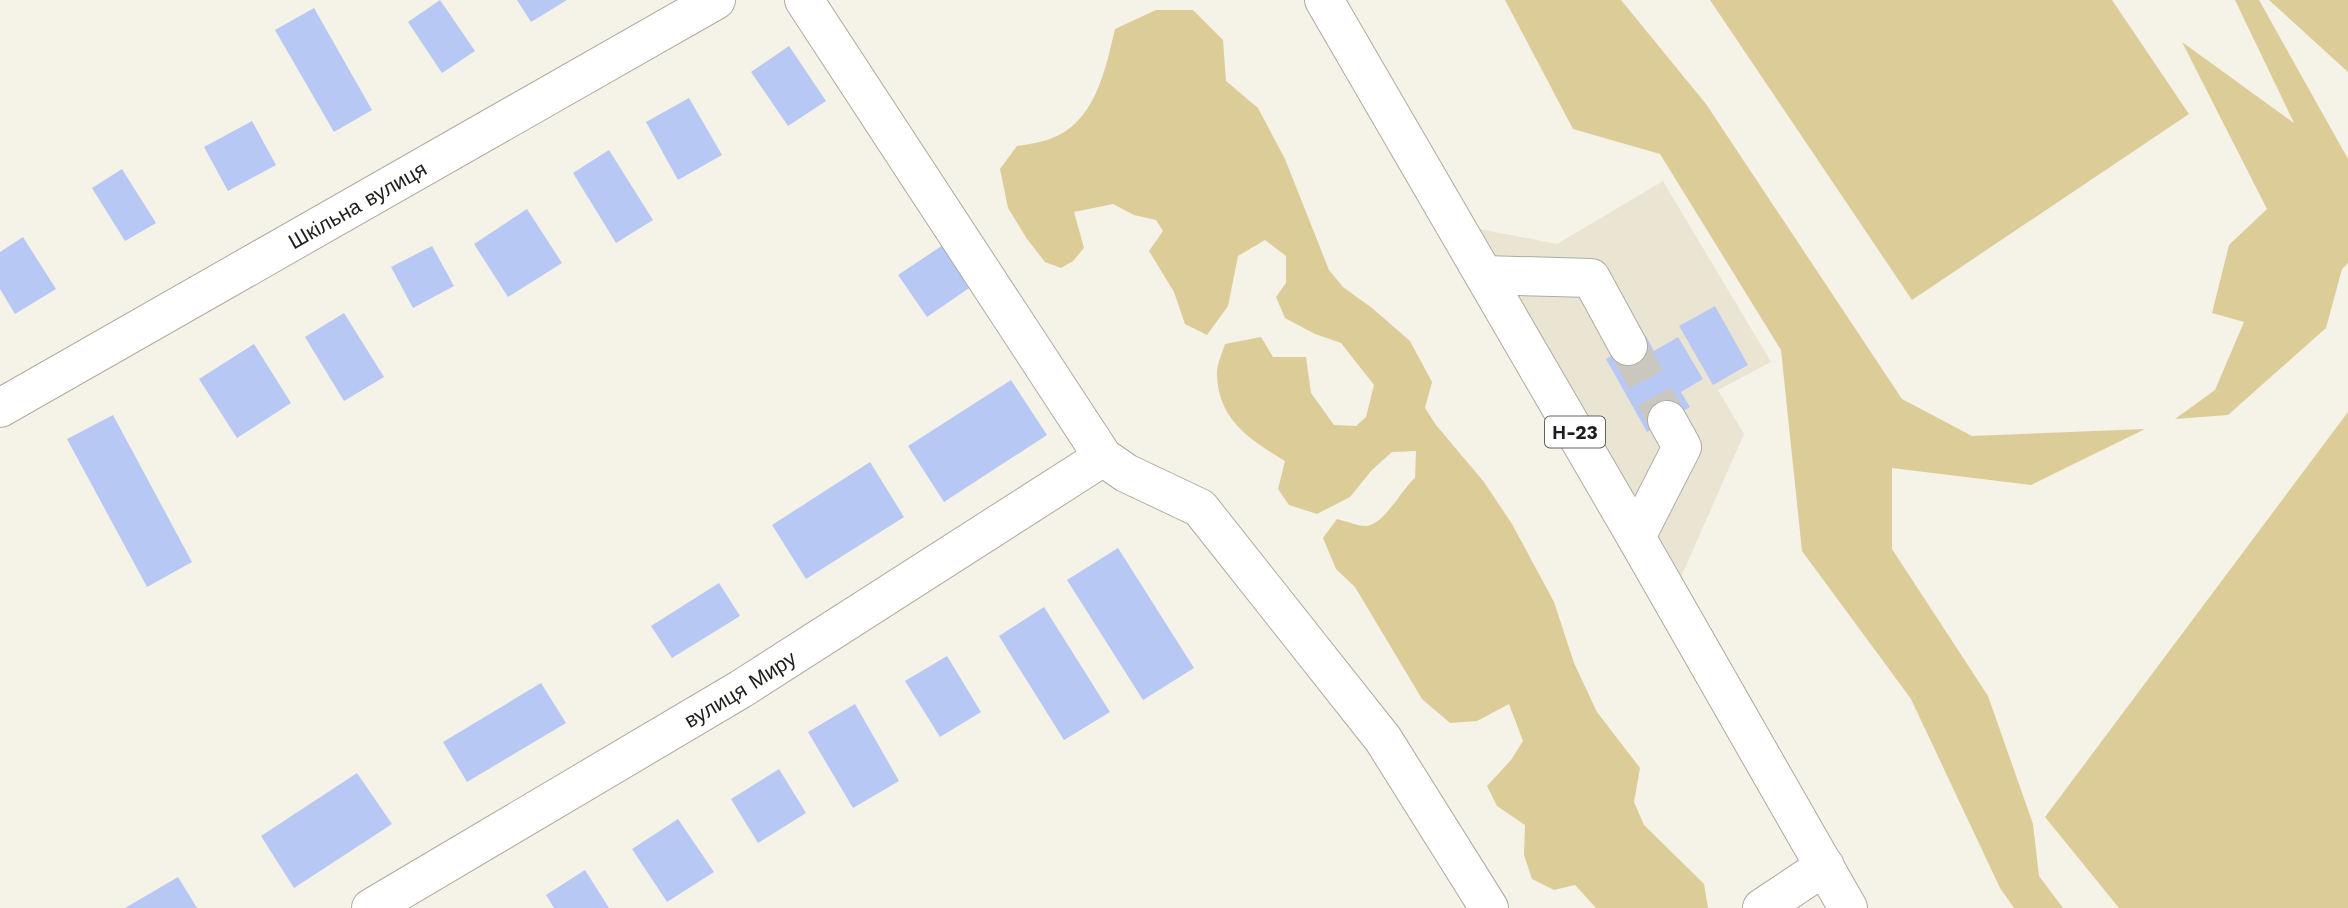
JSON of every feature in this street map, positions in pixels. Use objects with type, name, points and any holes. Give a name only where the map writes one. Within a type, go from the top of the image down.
[{"type":"street","name":"Шкільна вулиця","points":[[0,408],[716,0]]},
{"type":"street","points":[[803,0],[1103,457],[1126,473],[1200,508],[1383,739],[1489,908]]},
{"type":"street","name":"Н-23","points":[[1324,0],[1848,908]]},
{"type":"street","points":[[1484,275],[1591,278],[1628,346]]},
{"type":"street","points":[[1636,537],[1682,447],[1667,420]]},
{"type":"street","name":"вулиця Миру","points":[[371,908],[741,689],[1103,457]]},
{"type":"street","points":[[1762,908],[1825,866]]},
{"type":"shaded area","points":[[1505,0],[1621,0],[1706,104],[1902,399],[1972,436],[2145,429],[2031,485],[1892,468],[1892,549],[1988,696],[2033,824],[2039,876],[2063,908],[2014,908],[2000,888],[1911,699],[1802,551],[1781,350],[1660,154],[1573,129]]},
{"type":"shaded area","points":[[1710,0],[2112,0],[2189,114],[1912,300]]},
{"type":"shaded area","points":[[2235,0],[2259,0],[2348,159],[2348,263],[2342,269],[2326,328],[2228,415],[2175,419],[2215,390],[2244,322],[2212,313],[2229,245],[2267,209],[2182,42],[2294,123]]},
{"type":"shaded area","points":[[2269,0],[2348,0],[2348,72]]},
{"type":"shaded area","points":[[1156,10],[1193,10],[1223,40],[1226,81],[1258,108],[1285,159],[1329,270],[1343,287],[1410,341],[1432,382],[1425,408],[1484,482],[1512,524],[1554,602],[1574,663],[1597,712],[1640,768],[1634,802],[1644,825],[1704,884],[1708,908],[1596,908],[1575,885],[1554,890],[1532,879],[1524,855],[1525,825],[1497,806],[1487,786],[1511,760],[1523,741],[1509,704],[1477,721],[1450,723],[1422,699],[1355,587],[1336,569],[1323,538],[1337,519],[1366,526],[1386,514],[1415,478],[1416,451],[1392,452],[1372,470],[1350,497],[1317,514],[1289,505],[1278,489],[1285,461],[1249,437],[1230,417],[1219,392],[1217,376],[1225,344],[1261,337],[1273,357],[1306,357],[1311,393],[1334,425],[1356,426],[1366,417],[1374,385],[1341,343],[1315,334],[1285,318],[1276,297],[1286,283],[1286,256],[1265,240],[1238,256],[1228,306],[1207,335],[1185,324],[1174,292],[1149,251],[1163,231],[1156,220],[1134,215],[1113,204],[1074,212],[1084,248],[1073,261],[1061,268],[1045,262],[1027,239],[1008,208],[1000,169],[1017,146],[1050,139],[1078,121],[1096,94],[1115,29]]},
{"type":"shaded area","points":[[1663,181],[1771,362],[1718,390],[1744,434],[1674,593],[1459,225],[1557,244]]},
{"type":"shaded area","points":[[2348,412],[2348,908],[2119,908],[2045,817]]},
{"type":"building","points":[[440,0],[475,51],[442,73],[408,22]]},
{"type":"building","points":[[517,0],[567,0],[531,22]]},
{"type":"building","points":[[314,8],[372,110],[334,132],[275,30]]},
{"type":"building","points":[[789,46],[826,101],[788,126],[751,72]]},
{"type":"building","points":[[689,98],[722,155],[678,180],[646,122]]},
{"type":"building","points":[[252,121],[276,165],[228,191],[204,147]]},
{"type":"building","points":[[609,150],[653,220],[616,243],[573,173]]},
{"type":"building","points":[[122,169],[156,223],[125,241],[92,188]]},
{"type":"building","points":[[527,209],[562,263],[508,297],[474,244]]},
{"type":"building","points":[[23,237],[56,289],[15,314],[0,289],[0,252]]},
{"type":"building","points":[[946,243],[975,284],[927,317],[898,275]]},
{"type":"building","points":[[432,246],[454,286],[413,308],[391,267]]},
{"type":"building","points":[[1715,306],[1748,365],[1713,385],[1679,326]]},
{"type":"building","points":[[344,313],[384,377],[344,401],[305,337]]},
{"type":"building","points":[[1646,336],[1654,351],[1678,337],[1703,379],[1681,392],[1690,407],[1647,432],[1606,359]]},
{"type":"building","points":[[254,344],[291,403],[237,438],[199,379]]},
{"type":"building","points":[[1011,380],[1047,435],[944,502],[908,446]]},
{"type":"building","points":[[113,415],[192,562],[147,587],[67,439]]},
{"type":"building","points":[[870,462],[904,517],[806,579],[772,525]]},
{"type":"building","points":[[1118,548],[1194,668],[1143,700],[1067,580]]},
{"type":"building","points":[[719,583],[740,616],[672,658],[651,626]]},
{"type":"building","points":[[1044,607],[1110,712],[1064,740],[999,636]]},
{"type":"building","points":[[947,656],[981,712],[940,737],[905,681]]},
{"type":"building","points":[[541,683],[566,723],[467,782],[443,742]]},
{"type":"building","points":[[855,704],[899,781],[853,808],[808,732]]},
{"type":"building","points":[[779,769],[806,813],[758,843],[731,799]]},
{"type":"building","points":[[357,773],[392,824],[294,888],[261,836]]},
{"type":"building","points":[[678,819],[714,872],[667,902],[632,849]]},
{"type":"building","points":[[585,870],[609,908],[554,908],[546,895]]},
{"type":"building","points":[[178,877],[197,908],[125,908]]},
{"type":"tunnel","points":[[1628,346],[1667,420]]}]
